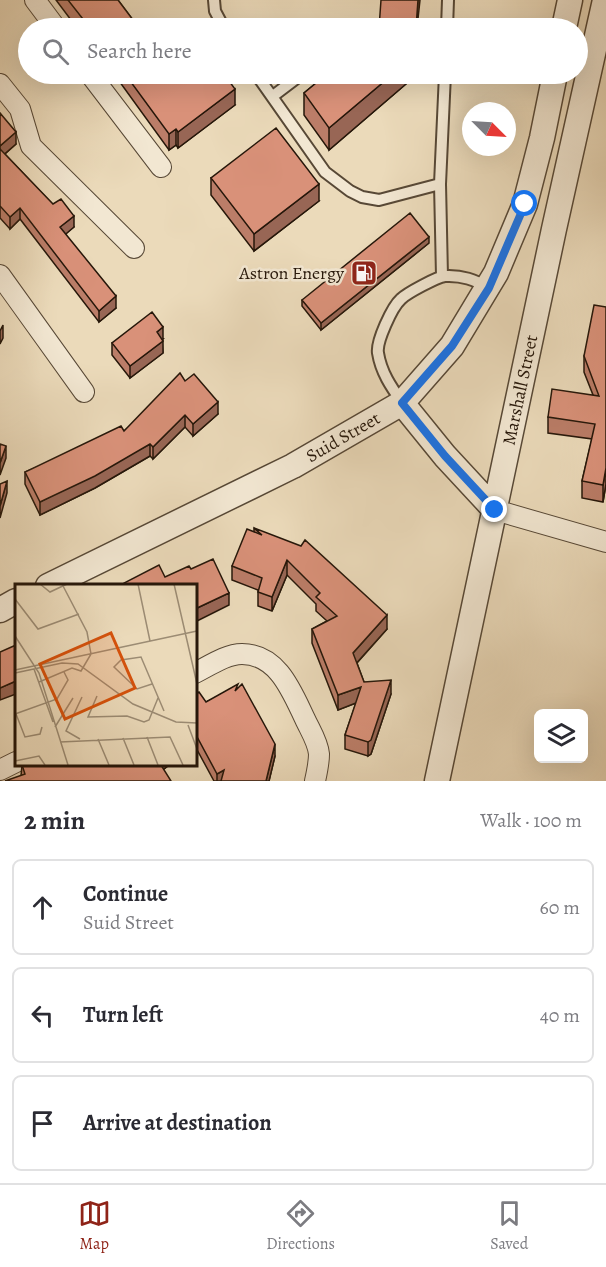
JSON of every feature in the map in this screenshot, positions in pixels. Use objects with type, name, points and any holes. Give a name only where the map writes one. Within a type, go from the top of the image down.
[{"type":"street","points":[[35,0],[48,18]]},
{"type":"street","points":[[566,18],[570,0]]},
{"type":"street","name":"Marshall Street","points":[[588,76],[605,0]]},
{"type":"street","points":[[0,84],[20,109],[31,146],[134,248]]},
{"type":"street","points":[[98,84],[161,167]]},
{"type":"street","name":"Suid Street","points":[[52,584],[293,466],[402,403],[452,346],[489,288],[525,204],[553,84]]},
{"type":"street","name":"Marshall Street","points":[[437,781],[586,84]]},
{"type":"street","points":[[0,275],[84,392]]},
{"type":"street","points":[[402,403],[445,456],[495,510],[606,542]]},
{"type":"street","points":[[0,610],[15,602]]},
{"type":"street","points":[[196,672],[225,658],[241,654],[261,658],[276,668],[288,682],[319,752],[315,781]]},
{"type":"street","points":[[0,770],[15,762]]},
{"type":"lane","points":[[214,0],[215,11],[219,18]]},
{"type":"lane","points":[[447,18],[448,0]]},
{"type":"lane","points":[[264,84],[325,172],[350,191],[362,197],[379,200],[441,184]]},
{"type":"lane","points":[[273,96],[289,84]]},
{"type":"lane","points":[[442,276],[441,184],[445,84]]},
{"type":"lane","points":[[402,403],[382,370],[377,350],[385,326],[400,300],[442,276],[473,279],[489,288]]},
{"type":"building","points":[[68,0],[118,0],[132,18],[82,18]]},
{"type":"building","points":[[381,0],[418,0],[417,18],[380,18]]},
{"type":"building","points":[[132,84],[231,84],[235,89],[178,132],[176,129],[169,134]]},
{"type":"building","points":[[315,84],[381,84],[329,128],[304,93]]},
{"type":"building","points":[[0,113],[16,132],[0,146]]},
{"type":"building","points":[[276,128],[319,184],[254,234],[211,178]]},
{"type":"building","points":[[0,149],[53,204],[61,199],[74,216],[60,227],[116,296],[99,311],[20,208],[10,217],[0,206]]},
{"type":"building","points":[[410,213],[429,237],[321,323],[302,300]]},
{"type":"building","points":[[594,305],[606,307],[606,468],[603,485],[582,481],[595,424],[548,417],[552,389],[599,396],[584,356]]},
{"type":"building","points":[[152,312],[163,327],[157,332],[163,341],[130,366],[112,343]]},
{"type":"building","points":[[180,373],[185,381],[194,374],[218,402],[193,424],[185,415],[153,447],[150,444],[95,476],[40,502],[25,472],[121,426],[124,431]]},
{"type":"building","points":[[0,444],[6,446],[0,463]]},
{"type":"building","points":[[7,481],[0,506],[0,484]]},
{"type":"building","points":[[254,528],[301,546],[305,540],[387,615],[353,653],[364,682],[391,680],[371,740],[368,742],[345,735],[361,687],[338,695],[312,629],[337,616],[316,597],[320,593],[287,560],[272,597],[258,592],[262,578],[232,566],[247,529],[262,535]]},
{"type":"building","points":[[213,559],[229,593],[196,609],[196,584],[124,583],[159,565],[165,577],[189,566],[191,569]]},
{"type":"building","points":[[15,645],[15,681],[0,688],[0,652]]},
{"type":"building","points":[[238,684],[235,691],[242,684],[275,744],[266,781],[221,781],[224,770],[217,774],[196,735],[196,694],[199,692],[206,702]]},
{"type":"building","points":[[22,766],[162,766],[171,781],[5,781],[25,774]]},
{"type":"place","name":"Astron Energy","points":[[364,273]]},
{"type":"route","points":[[495,510],[445,456],[402,403],[452,346],[489,288],[525,204]]}]
